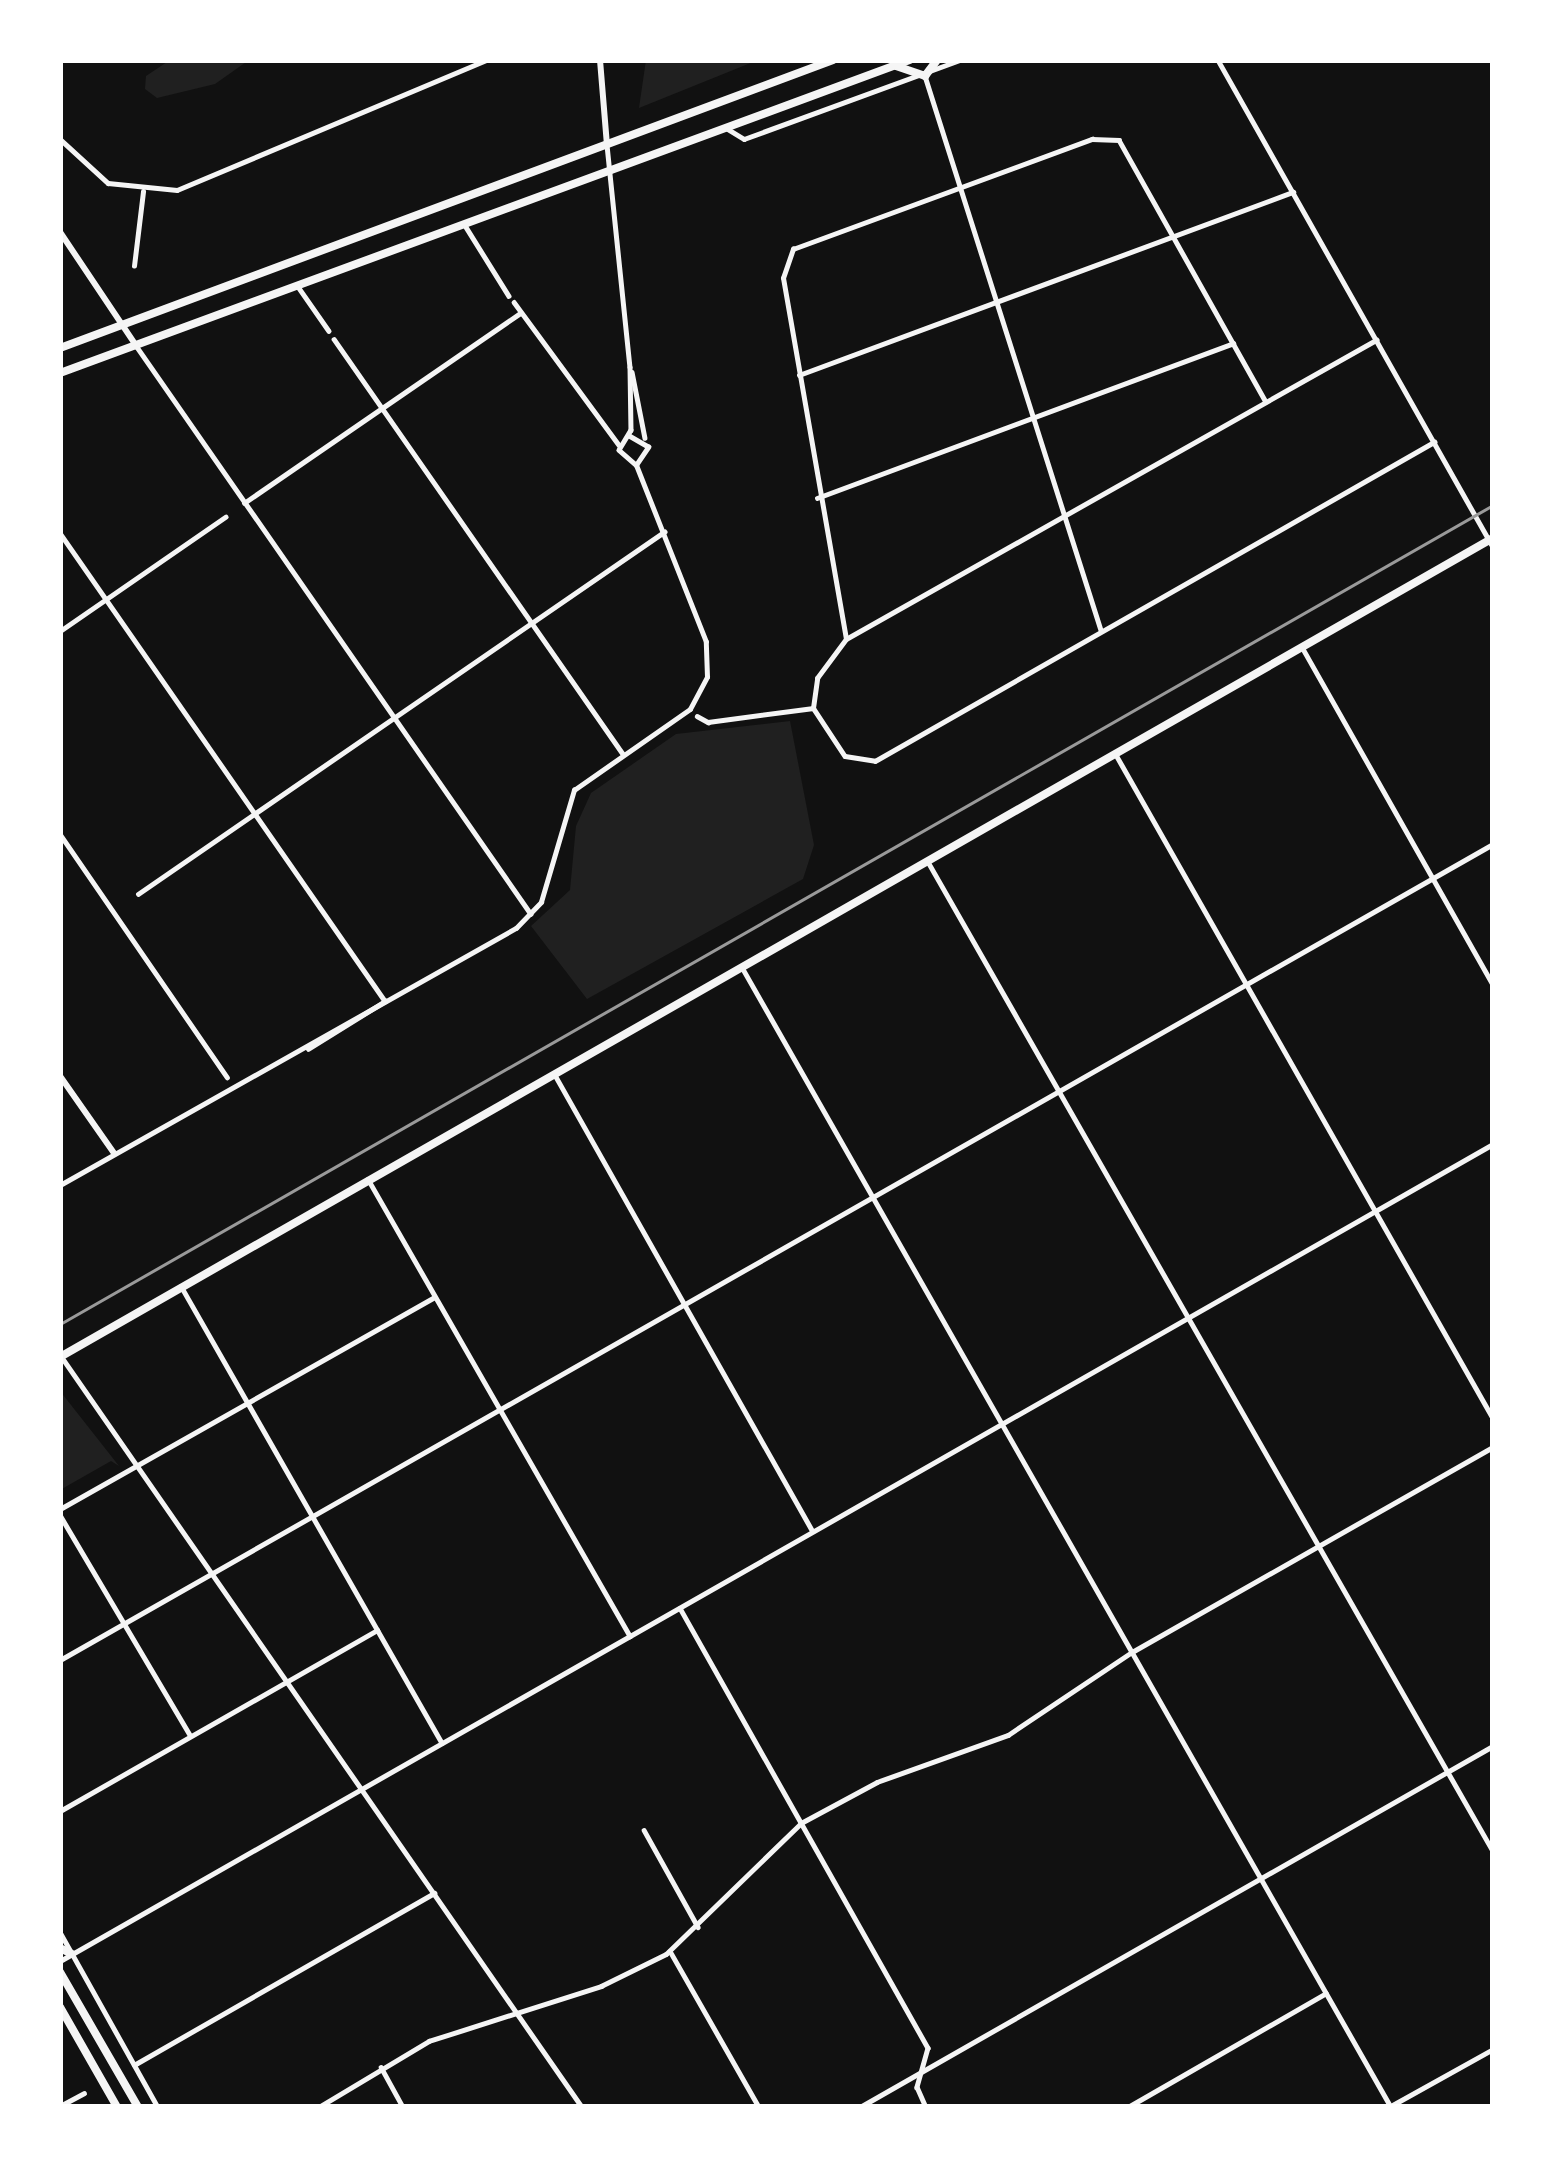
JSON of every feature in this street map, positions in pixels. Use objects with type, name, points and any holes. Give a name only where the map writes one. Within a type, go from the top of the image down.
[{"type":"main road","points":[[60,348],[833,60]]},
{"type":"main road","points":[[60,373],[910,60]]},
{"type":"main road","points":[[894,66],[925,76],[937,60]]},
{"type":"main road","points":[[61,1357],[1492,542]]},
{"type":"main road","points":[[60,1948],[72,1954]]},
{"type":"main road","points":[[60,1972],[138,2107]]},
{"type":"main road","points":[[60,2006],[117,2107]]},
{"type":"street","points":[[60,140],[93,174],[143,192],[193,184],[485,60]]},
{"type":"street","points":[[600,60],[630,367],[629,436],[620,446]]},
{"type":"street","points":[[726,128],[744,139],[960,60]]},
{"type":"street","points":[[1218,60],[1492,542]]},
{"type":"street","points":[[925,76],[1102,631]]},
{"type":"street","points":[[846,639],[817,498],[783,278],[787,255],[1092,139],[1119,140],[1266,402]]},
{"type":"street","points":[[134,266],[143,192]]},
{"type":"street","points":[[800,375],[1293,192]]},
{"type":"street","points":[[308,1049],[531,914],[550,886],[568,800],[623,754],[690,709],[708,671],[708,648],[636,464],[621,458],[620,446],[520,313],[466,227]]},
{"type":"street","points":[[60,232],[531,914]]},
{"type":"street","points":[[299,288],[328,331]]},
{"type":"street","points":[[244,503],[520,313]]},
{"type":"street","points":[[334,338],[623,754]]},
{"type":"street","points":[[1376,340],[846,639],[817,678],[813,707],[845,756],[874,761],[1434,442]]},
{"type":"street","points":[[817,498],[1233,343]]},
{"type":"street","points":[[630,367],[646,443],[636,464]]},
{"type":"street","points":[[629,436],[646,443]]},
{"type":"street","points":[[60,631],[225,517]]},
{"type":"street","points":[[138,894],[664,532]]},
{"type":"street","points":[[60,533],[385,1001]]},
{"type":"street","points":[[1302,647],[1493,985]]},
{"type":"street","points":[[698,716],[708,722],[813,707]]},
{"type":"street","points":[[1115,753],[1493,1418]]},
{"type":"street","points":[[60,835],[227,1077]]},
{"type":"street","points":[[60,1660],[1493,844]]},
{"type":"street","points":[[927,860],[1493,1851]]},
{"type":"street","points":[[742,969],[1390,2107],[1493,2049]]},
{"type":"street","points":[[60,1185],[385,1001]]},
{"type":"street","points":[[555,1075],[813,1532]]},
{"type":"street","points":[[60,1076],[114,1153]]},
{"type":"street","points":[[60,1961],[1493,1144]]},
{"type":"street","points":[[368,1179],[631,1636]]},
{"type":"street","points":[[181,1286],[442,1743]]},
{"type":"street","points":[[190,1735],[60,1512],[434,1297]]},
{"type":"street","points":[[61,1357],[582,2107]]},
{"type":"street","points":[[320,2107],[428,2041],[601,1986],[670,1951],[802,1823],[877,1782],[1008,1735],[1132,1652],[1493,1447]]},
{"type":"street","points":[[680,1608],[928,2048],[917,2090],[926,2107]]},
{"type":"street","points":[[60,1811],[377,1630]]},
{"type":"street","points":[[860,2107],[1493,1746]]},
{"type":"street","points":[[644,1830],[698,1927]]},
{"type":"street","points":[[134,2065],[434,1893]]},
{"type":"street","points":[[60,1932],[158,2107]]},
{"type":"street","points":[[670,1951],[759,2107]]},
{"type":"street","points":[[1129,2107],[1326,1993]]},
{"type":"street","points":[[381,2067],[403,2107]]},
{"type":"street","points":[[60,2106],[84,2093]]},
{"type":"shaded area","points":[[170,60],[249,60],[215,84],[157,98],[145,89],[146,76]]},
{"type":"shaded area","points":[[646,60],[758,60],[639,108]]},
{"type":"shaded area","points":[[790,721],[814,845],[803,879],[587,999],[531,926],[570,890],[576,826],[591,793],[676,734]]},
{"type":"shaded area","points":[[60,1391],[119,1466],[111,1461],[60,1490]]},
{"type":"railway","points":[[60,1324],[1493,505]]}]
